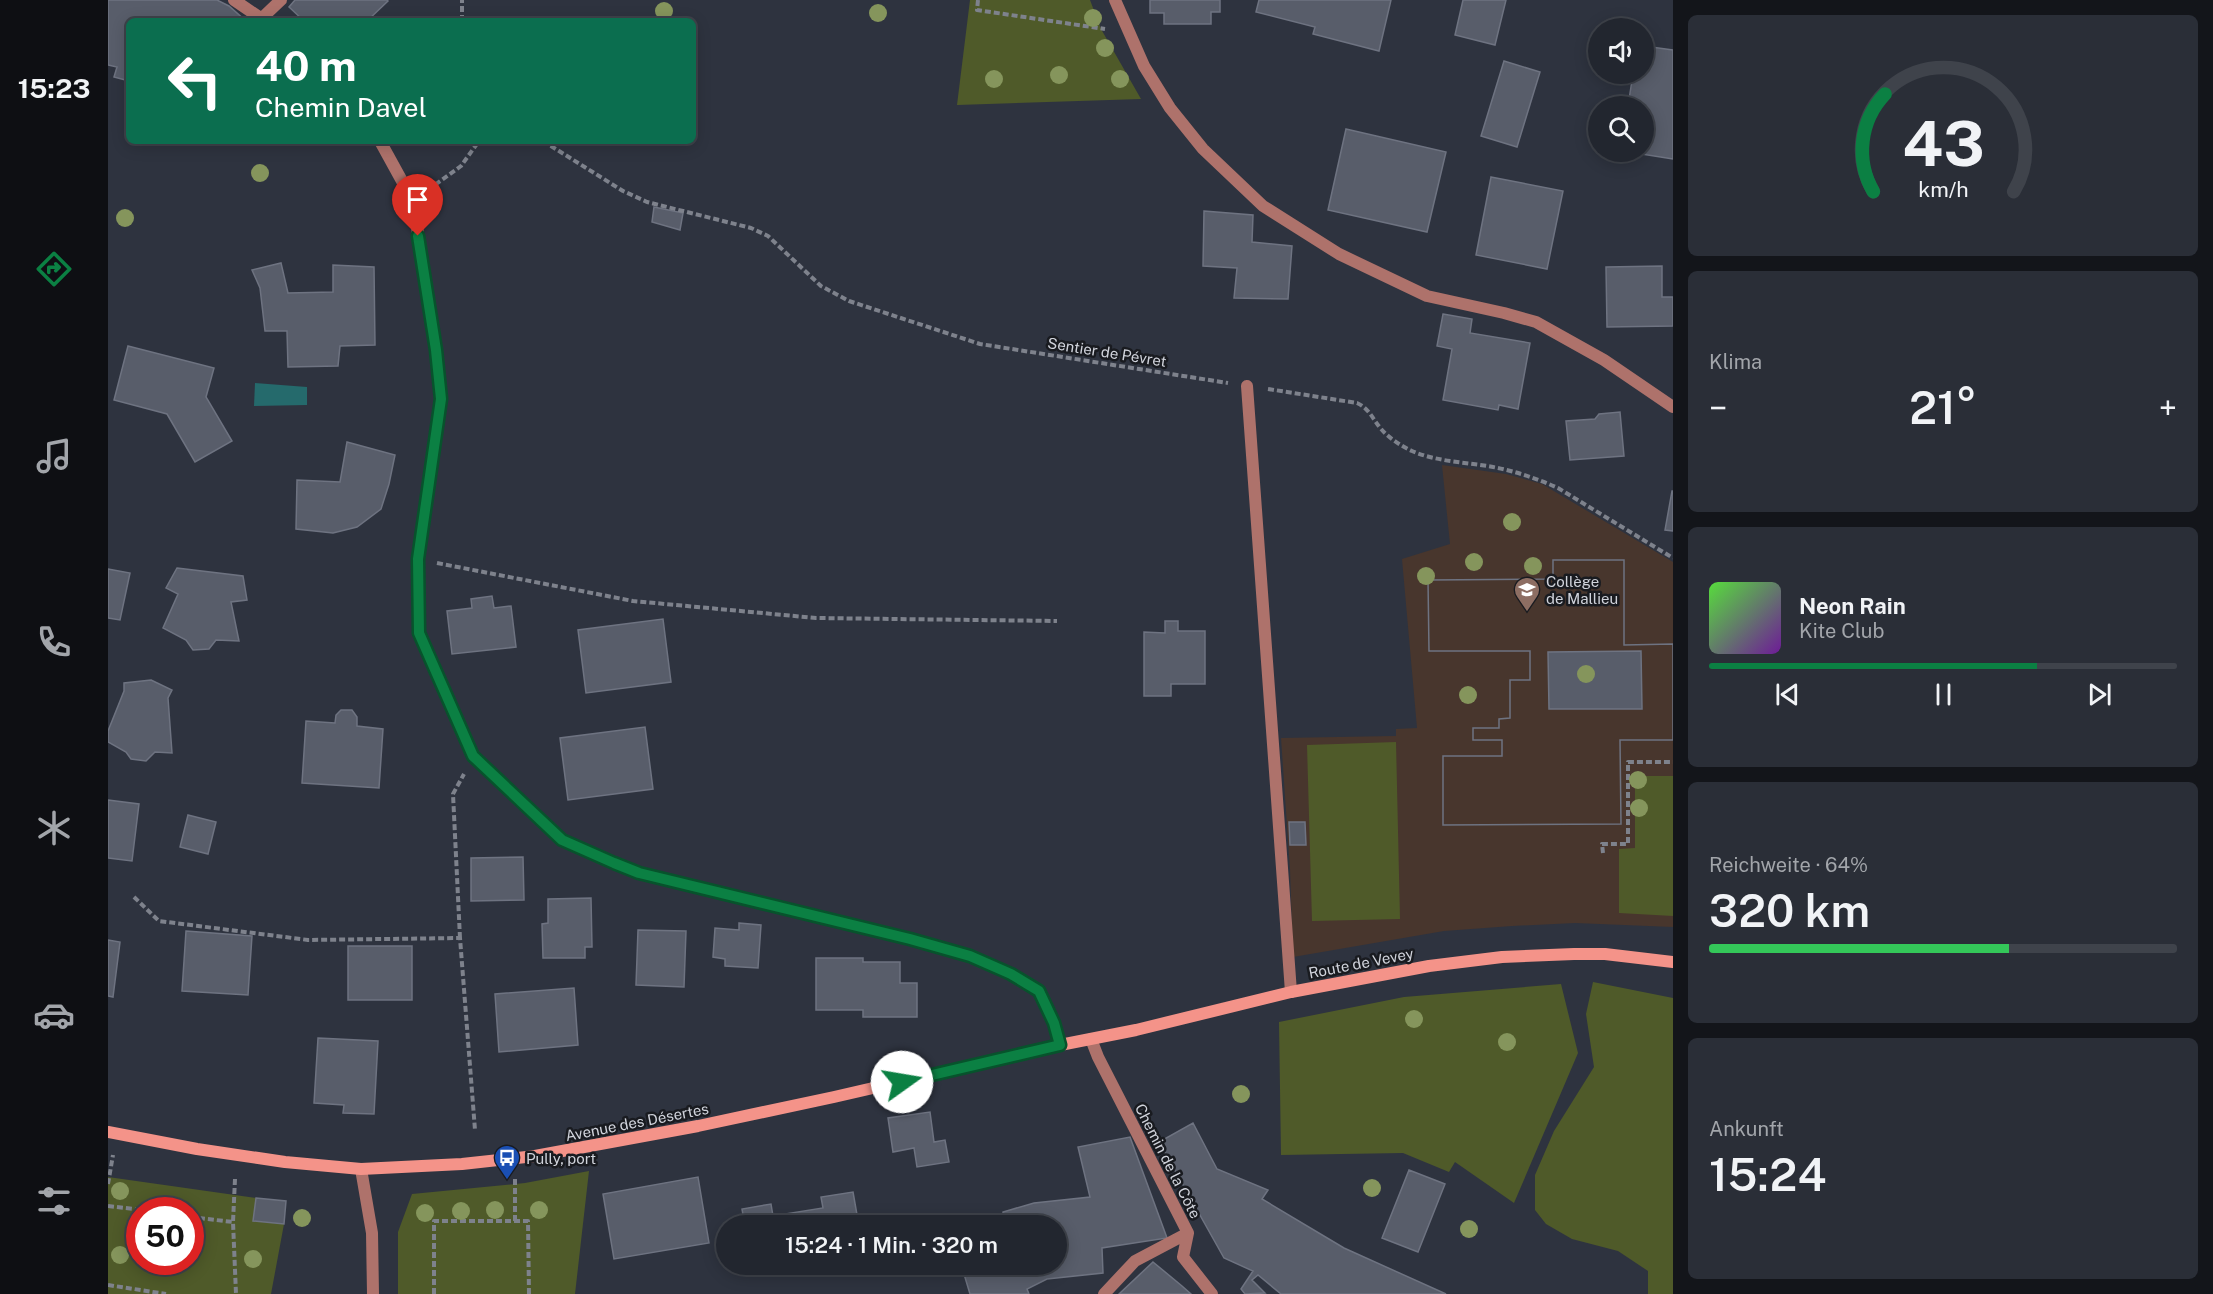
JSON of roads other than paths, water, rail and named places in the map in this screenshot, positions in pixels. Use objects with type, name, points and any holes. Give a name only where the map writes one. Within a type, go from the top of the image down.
[{"type":"main road","name":"Route de Vevey","points":[[1060,1045],[1136,1030],[1291,992],[1429,966],[1502,957],[1605,954],[1673,962]]},
{"type":"main road","name":"Avenue des Désertes","points":[[108,1132],[219,1153],[361,1169],[462,1164],[524,1157],[639,1138],[834,1097],[1060,1045]]},
{"type":"street","points":[[234,0],[260,18]]},
{"type":"street","points":[[265,18],[281,0]]},
{"type":"street","points":[[1115,0],[1144,66],[1170,108],[1203,149],[1263,206],[1340,254],[1427,296],[1536,322],[1605,360],[1673,407]]},
{"type":"street","points":[[382,144],[413,201],[436,350],[441,399],[418,559],[419,633],[473,756],[562,840],[582,850],[639,873],[910,939],[970,956],[1011,974],[1039,991],[1054,1023],[1060,1045]]},
{"type":"street","points":[[1247,386],[1291,992]]},
{"type":"street","name":"Chemin de la Côte","points":[[1091,1039],[1188,1233],[1183,1257],[1212,1294]]},
{"type":"street","points":[[361,1169],[372,1233],[373,1294]]},
{"type":"street","points":[[1104,1294],[1135,1261],[1188,1233]]},
{"type":"place","name":"Collège de Mallieu","points":[[1527,613]]},
{"type":"place","name":"Pully, port","points":[[507,1181]]}]
